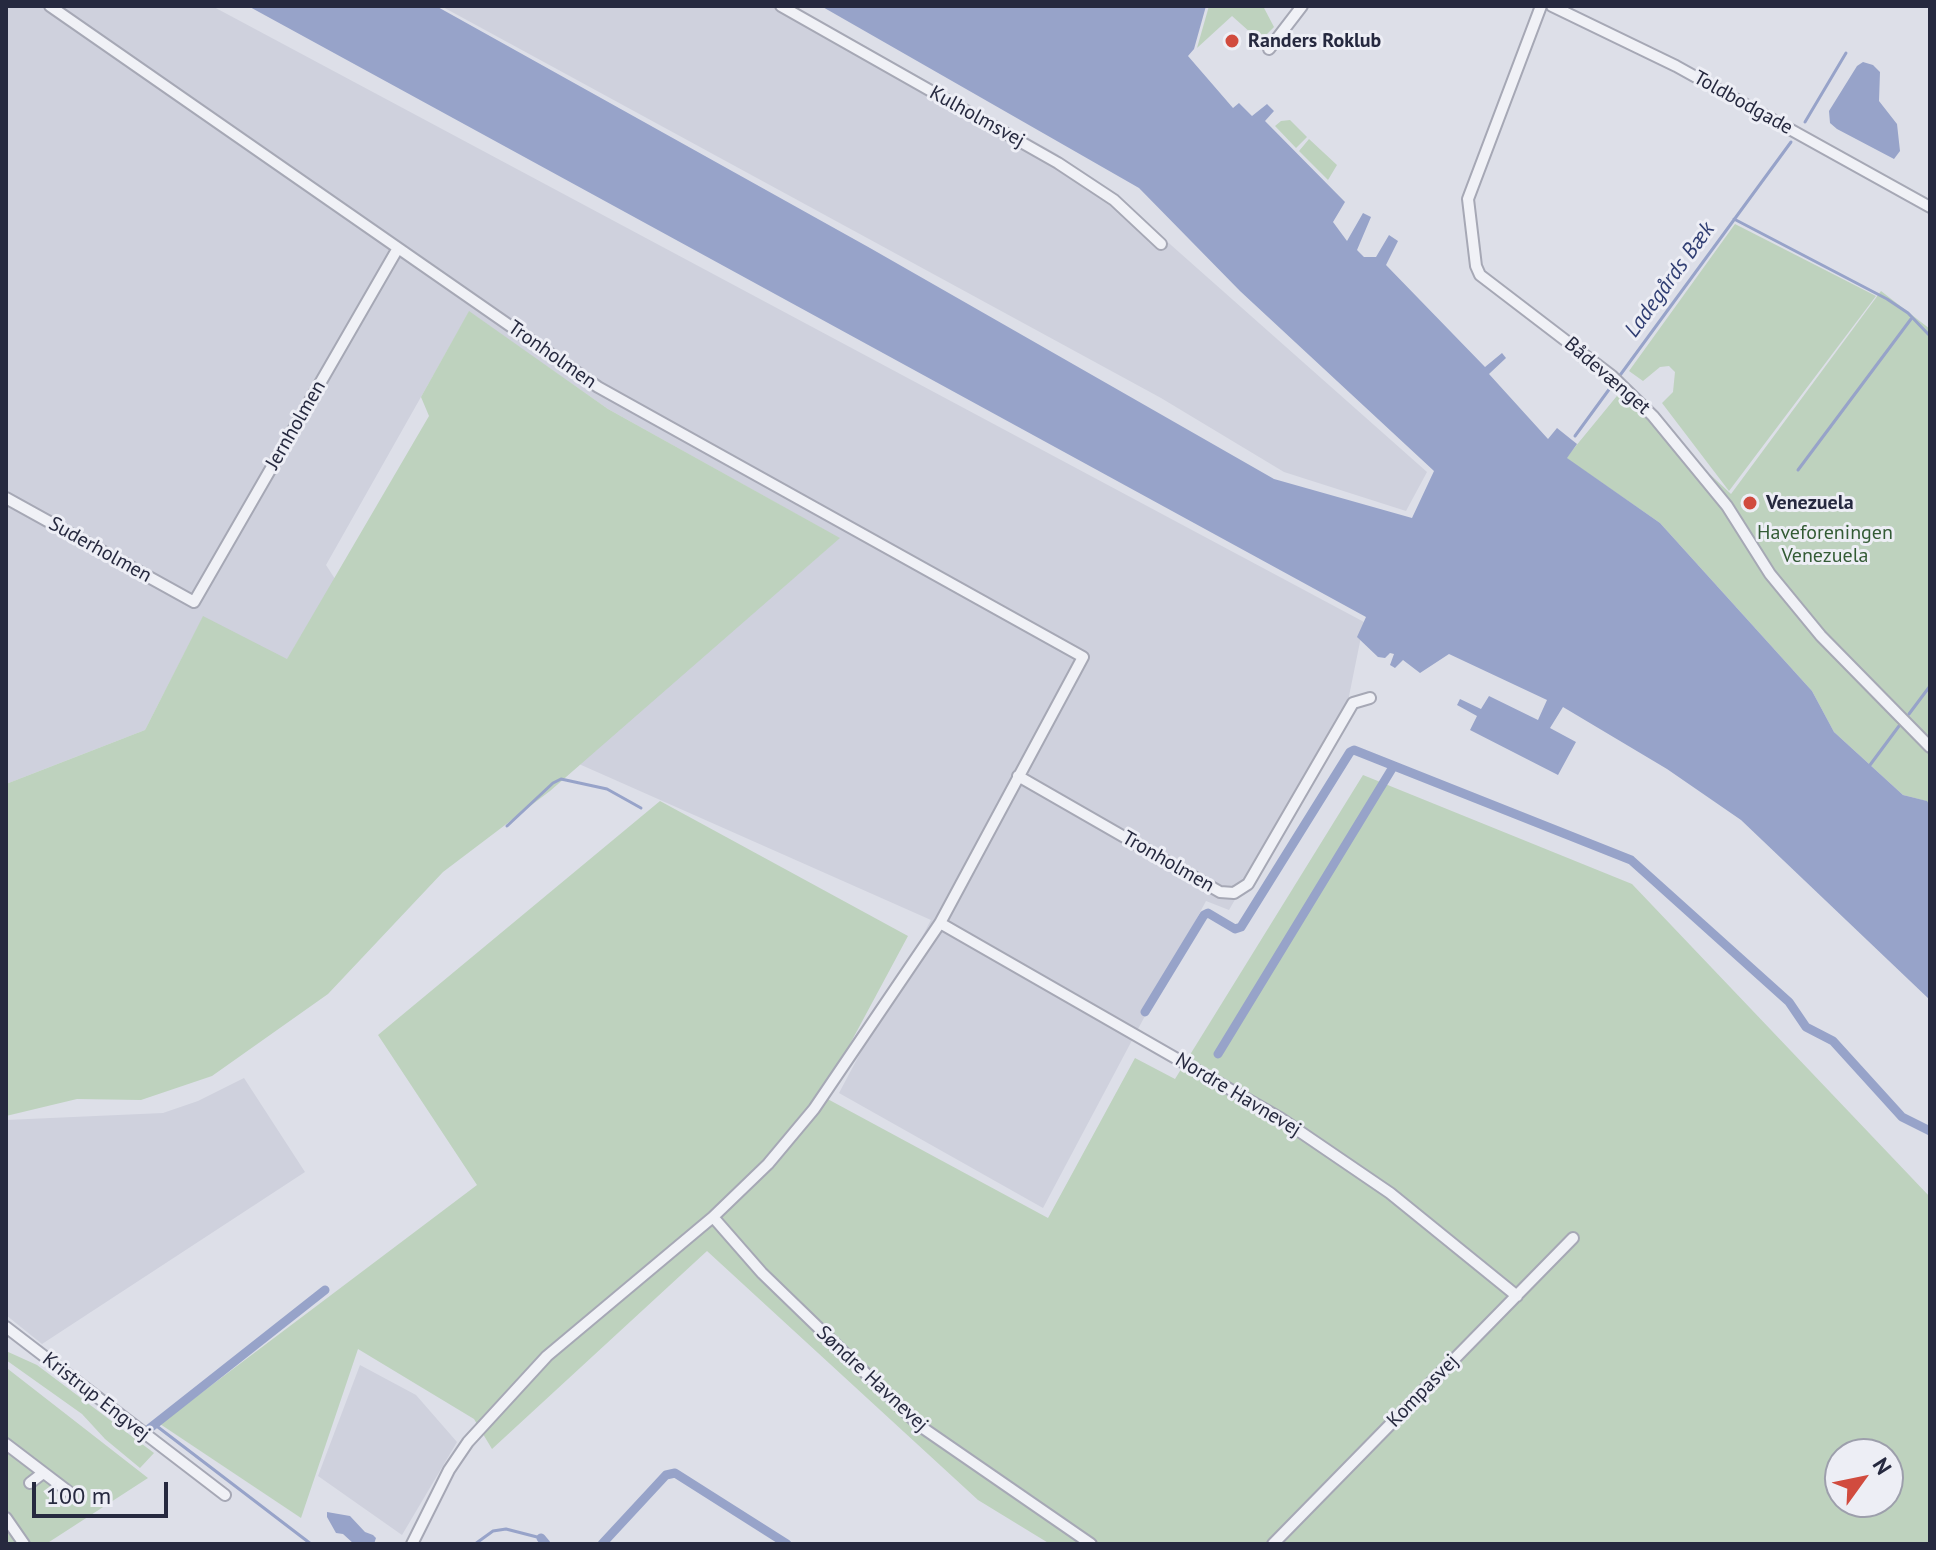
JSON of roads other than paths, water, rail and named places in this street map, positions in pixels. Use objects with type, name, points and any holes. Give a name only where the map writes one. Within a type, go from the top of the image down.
[{"type":"street","name":"Tronholmen","points":[[50,6],[598,387],[1083,657],[1018,776],[1220,892],[1234,893],[1248,884],[1353,703],[1370,698]]},
{"type":"street","name":"Kulholmsvej","points":[[781,6],[1058,163],[1114,200],[1161,244]]},
{"type":"street","points":[[1269,49],[1302,6]]},
{"type":"street","name":"Bådevænget","points":[[1541,6],[1468,199],[1476,266],[1480,275],[1612,376],[1653,416],[1727,506],[1770,574],[1821,636],[1930,747]]},
{"type":"street","name":"Toldbodgade","points":[[1552,6],[1676,66],[1929,203]]},
{"type":"street","name":"Jernholmen","points":[[194,602],[398,248]]},
{"type":"street","name":"Suderholmen","points":[[6,498],[194,602]]},
{"type":"street","points":[[412,1544],[444,1480],[468,1442],[547,1356],[713,1217],[768,1164],[814,1109],[940,923],[1018,776]]},
{"type":"street","name":"Nordre Havnevej","points":[[940,923],[1280,1118],[1390,1193],[1517,1296]]},
{"type":"street","name":"Søndre Havnevej","points":[[713,1217],[762,1273],[920,1426],[1091,1544]]},
{"type":"street","name":"Kompasvej","points":[[1273,1544],[1573,1238]]},
{"type":"street","name":"Kristrup Engvej","points":[[6,1327],[225,1495]]},
{"type":"street","points":[[6,1444],[69,1492]]},
{"type":"street","points":[[30,1483],[43,1473]]},
{"type":"street","points":[[6,1518],[24,1544]]},
{"type":"water","points":[[248,6],[436,6],[870,248],[1274,479],[1412,518],[1434,471],[1240,291],[1139,188],[821,6],[1206,6],[1194,49],[1188,56],[1233,108],[1239,103],[1252,116],[1267,104],[1274,111],[1265,121],[1345,202],[1333,222],[1347,241],[1363,213],[1371,217],[1357,250],[1364,257],[1376,257],[1389,235],[1398,241],[1386,265],[1485,367],[1502,353],[1506,358],[1489,374],[1548,439],[1557,428],[1577,444],[1567,458],[1660,523],[1812,691],[1834,732],[1903,795],[1927,801],[1930,806],[1930,1000],[1741,820],[1667,769],[1563,707],[1550,728],[1576,742],[1558,775],[1470,730],[1477,716],[1457,705],[1460,699],[1481,709],[1489,696],[1538,720],[1547,700],[1449,654],[1420,673],[1403,660],[1395,668],[1390,665],[1394,654],[1378,657],[1357,637],[1366,617]]},
{"type":"water","points":[[1863,62],[1873,65],[1880,72],[1879,101],[1897,124],[1900,151],[1894,159],[1830,123],[1829,111],[1857,66]]},
{"type":"water","points":[[327,1512],[350,1516],[365,1532],[376,1538],[374,1544],[354,1544],[343,1534],[336,1533]]},
{"type":"waterway","name":"Ladegårds Bæk","points":[[1805,122],[1846,53]]},
{"type":"waterway","name":"Ladegårds Bæk","points":[[1618,378],[1791,142]]},
{"type":"waterway","points":[[1734,219],[1887,299],[1908,313],[1930,336]]},
{"type":"waterway","points":[[1798,470],[1911,319]]},
{"type":"waterway","name":"Ladegårds Bæk","points":[[1575,436],[1613,384]]},
{"type":"waterway","points":[[1909,714],[1930,686]]},
{"type":"waterway","points":[[1870,765],[1899,726]]},
{"type":"waterway","points":[[1145,1012],[1204,915],[1208,913],[1235,929],[1241,927],[1354,750],[1631,860],[1789,1002],[1806,1027],[1833,1041],[1902,1117],[1930,1131]]},
{"type":"waterway","points":[[1218,1054],[1393,767]]},
{"type":"waterway","points":[[507,826],[561,779],[607,789],[641,808]]},
{"type":"waterway","points":[[150,1428],[325,1290]]},
{"type":"waterway","points":[[154,1424],[311,1544]]},
{"type":"waterway","points":[[602,1544],[666,1475],[675,1473],[787,1544]]},
{"type":"waterway","points":[[475,1544],[493,1531],[506,1529],[541,1538]]},
{"type":"waterway","points":[[541,1538],[546,1544]]},
{"type":"place","name":"Randers Roklub","points":[[1232,41]]},
{"type":"place","name":"Venezuela","points":[[1750,503]]},
{"type":"park label","name":"Haveforeningen Venezuela","points":[[1825,544]]}]
